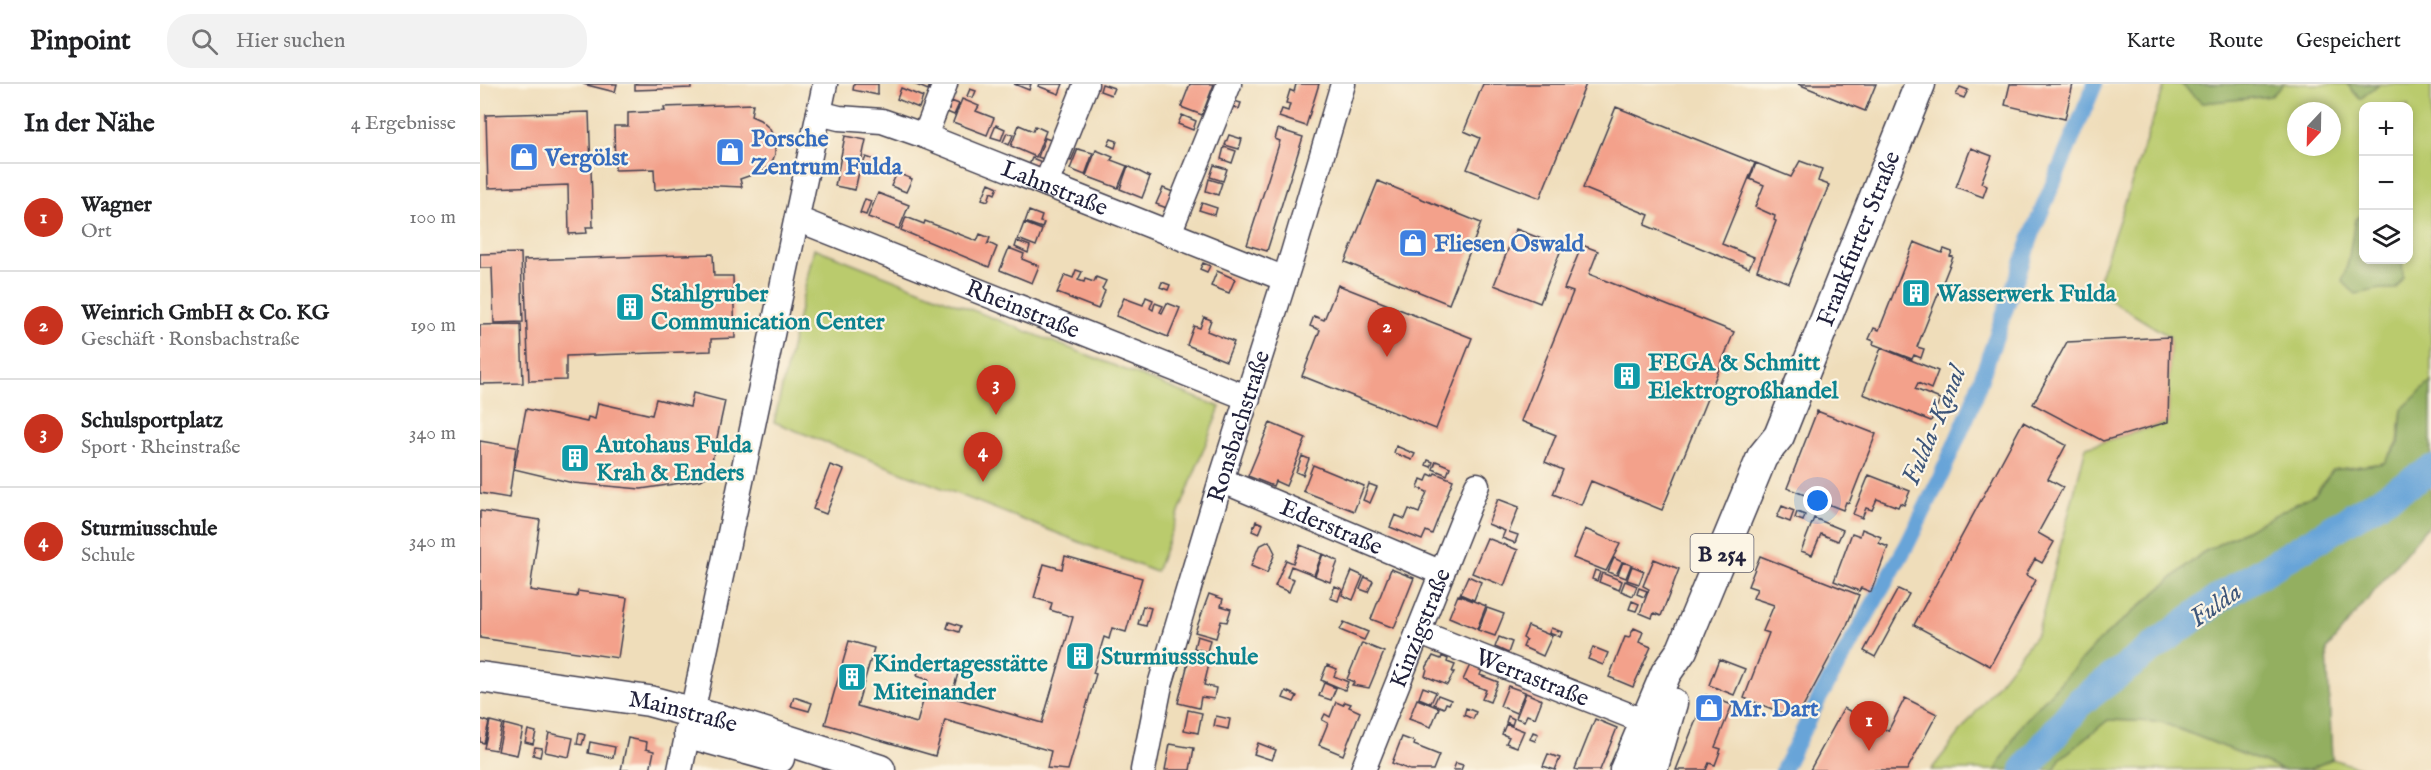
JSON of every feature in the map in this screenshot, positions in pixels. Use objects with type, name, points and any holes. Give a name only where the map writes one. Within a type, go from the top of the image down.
[{"type":"main road","name":"Frankfurter Straße","points":[[1626,770],[1666,673],[1683,650],[1762,457],[1765,430],[1904,84]]},
{"type":"main road","name":"Frankfurter Straße","points":[[1762,457],[1779,436],[1920,84]]},
{"type":"main road","name":"Frankfurter Straße","points":[[1652,770],[1680,680],[1683,650]]},
{"type":"main road","name":"Mainstraße","points":[[480,677],[649,701],[690,722],[828,765],[880,770]]},
{"type":"main road","name":"Mainstraße","points":[[480,695],[690,722]]},
{"type":"street","points":[[680,770],[825,84]]},
{"type":"street","points":[[925,136],[945,84]]},
{"type":"street","points":[[1046,184],[1086,84]]},
{"type":"street","points":[[1169,233],[1229,84]]},
{"type":"street","name":"Ronsbachstraße","points":[[1143,770],[1160,685],[1343,84]]},
{"type":"street","name":"Lahnstraße","points":[[819,113],[839,118],[882,122],[925,136],[1285,279]]},
{"type":"street","name":"Rheinstraße","points":[[796,219],[1248,398]]},
{"type":"street","name":"Ederstraße","points":[[1221,480],[1442,573]]},
{"type":"street","name":"Kinzigstraße","points":[[1364,770],[1477,485]]},
{"type":"street","name":"Werrastraße","points":[[1418,632],[1646,722]]},
{"type":"green space","points":[[2165,84],[2181,84],[2202,103],[2271,96],[2284,84],[2347,84],[2360,99],[2379,84],[2431,84],[2431,382],[2402,409],[2398,443],[2384,463],[2333,470],[2315,494],[2202,553],[2099,641],[2022,724],[1996,770],[1931,770],[2038,632],[2086,447],[2168,422],[2170,337],[2095,291]]},
{"type":"green space","points":[[2181,84],[2284,84],[2271,96],[2202,103]]},
{"type":"green space","points":[[2347,84],[2379,84],[2360,99]]},
{"type":"green space","points":[[2359,217],[2359,264],[2402,264],[2403,277],[2396,289],[2381,289],[2356,294],[2342,282],[2355,220]]},
{"type":"green space","points":[[814,248],[1220,407],[1156,572],[774,422]]},
{"type":"green space","points":[[2431,382],[2431,522],[2327,649],[2332,759],[2308,770],[2283,770],[2161,722],[2108,720],[2060,759],[2054,770],[1996,770],[2022,724],[2099,641],[2202,553],[2315,494],[2333,470],[2384,463],[2399,443],[2402,409]]},
{"type":"green space","points":[[2108,720],[2161,722],[2283,770],[2054,770],[2060,759]]},
{"type":"green space","points":[[2332,759],[2367,770],[2308,770]]},
{"type":"building","points":[[583,84],[617,84],[615,92]]},
{"type":"building","points":[[635,84],[691,84],[691,88],[635,90]]},
{"type":"building","points":[[854,84],[878,84],[878,95],[853,90]]},
{"type":"building","points":[[914,84],[930,84],[928,90]]},
{"type":"building","points":[[1014,84],[1031,84],[1029,90]]},
{"type":"building","points":[[1039,84],[1063,84],[1059,94],[1038,86]]},
{"type":"building","points":[[1102,84],[1114,88],[1111,95],[1100,91]]},
{"type":"building","points":[[1190,84],[1214,84],[1202,115],[1181,107]]},
{"type":"building","points":[[1296,84],[1319,84],[1306,126],[1279,117],[1282,109],[1288,111],[1290,104],[1286,103],[1290,90],[1294,92]]},
{"type":"building","points":[[1483,84],[1586,84],[1540,198],[1467,169],[1480,138],[1464,131]]},
{"type":"building","points":[[1798,84],[1876,84],[1865,111]]},
{"type":"building","points":[[2010,84],[2073,84],[2065,119],[2005,105]]},
{"type":"building","points":[[1960,87],[1968,90],[1964,98],[1956,95]]},
{"type":"building","points":[[901,88],[923,97],[919,108],[897,99]]},
{"type":"building","points":[[970,89],[976,91],[973,98],[967,96]]},
{"type":"building","points":[[962,99],[979,106],[976,111],[994,118],[987,135],[953,122]]},
{"type":"building","points":[[951,101],[959,104],[954,115],[947,112]]},
{"type":"building","points":[[1234,101],[1241,103],[1239,109],[1233,106]]},
{"type":"building","points":[[753,104],[751,116],[769,128],[775,139],[775,154],[771,165],[763,171],[740,179],[742,187],[696,185],[655,190],[654,169],[615,170],[614,126],[628,126],[628,113],[665,111],[664,107]]},
{"type":"building","points":[[1616,107],[1755,163],[1722,244],[1754,257],[1749,268],[1645,225],[1649,215],[1583,188]]},
{"type":"building","points":[[589,112],[593,227],[586,227],[587,233],[569,234],[568,185],[488,188],[486,115]]},
{"type":"building","points":[[1182,115],[1196,121],[1193,130],[1178,124]]},
{"type":"building","points":[[996,125],[1005,129],[1001,140],[991,137]]},
{"type":"building","points":[[1019,125],[1033,131],[1035,126],[1046,131],[1036,157],[1011,146]]},
{"type":"building","points":[[1278,129],[1303,137],[1267,251],[1247,245],[1280,141],[1275,139]]},
{"type":"building","points":[[1007,133],[1013,135],[1009,145],[1003,142]]},
{"type":"building","points":[[1229,135],[1242,139],[1239,149],[1225,145]]},
{"type":"building","points":[[845,136],[866,140],[855,190],[835,186]]},
{"type":"building","points":[[1045,138],[1056,142],[1049,161],[1038,157]]},
{"type":"building","points":[[1111,139],[1117,141],[1115,148],[1108,145]]},
{"type":"building","points":[[1067,146],[1076,149],[1071,161],[1063,158]]},
{"type":"building","points":[[1224,147],[1236,151],[1232,163],[1221,159]]},
{"type":"building","points":[[1971,148],[1992,156],[1981,183],[1987,186],[1983,197],[1956,187]]},
{"type":"building","points":[[1078,149],[1093,153],[1085,175],[1070,169]]},
{"type":"building","points":[[1096,150],[1113,157],[1111,160],[1127,166],[1118,188],[1086,176]]},
{"type":"building","points":[[866,157],[878,161],[873,176],[860,171]]},
{"type":"building","points":[[1032,158],[1044,163],[1041,169],[1029,165]]},
{"type":"building","points":[[1800,161],[1822,169],[1818,181],[1829,185],[1789,283],[1757,270],[1776,221],[1775,216],[1755,207],[1764,185],[1750,179],[1756,163],[1791,177]]},
{"type":"building","points":[[1214,165],[1227,169],[1223,181],[1210,177]]},
{"type":"building","points":[[1128,166],[1150,177],[1142,198],[1120,189]]},
{"type":"building","points":[[897,173],[912,179],[906,192],[891,186]]},
{"type":"building","points":[[1209,179],[1222,183],[1218,195],[1206,191]]},
{"type":"building","name":"Fliesen Oswald","points":[[1378,181],[1481,223],[1449,304],[1345,262]]},
{"type":"building","points":[[989,183],[998,187],[995,194],[991,192],[988,201],[982,199]]},
{"type":"building","points":[[1163,188],[1178,194],[1172,210],[1156,204]]},
{"type":"building","points":[[878,193],[909,205],[899,229],[868,217]]},
{"type":"building","points":[[865,199],[871,201],[866,215],[860,213]]},
{"type":"building","points":[[1202,203],[1217,208],[1215,215],[1199,210]]},
{"type":"building","points":[[1029,211],[1042,216],[1040,222],[1044,223],[1042,228],[1025,222]]},
{"type":"building","points":[[906,217],[924,224],[925,221],[977,241],[980,234],[990,238],[987,245],[989,243],[997,247],[989,267],[901,230]]},
{"type":"building","points":[[1024,223],[1042,230],[1036,246],[1018,239]]},
{"type":"building","points":[[1516,229],[1562,247],[1540,303],[1494,285]]},
{"type":"building","points":[[1017,241],[1030,246],[1028,253],[1015,247]]},
{"type":"building","name":"Wasserwerk Fulda","points":[[1914,242],[1942,253],[1944,249],[1952,252],[1950,256],[1953,257],[1917,347],[1924,349],[1921,358],[1914,355],[1912,359],[1873,344],[1874,341],[1869,339],[1874,328],[1879,330]]},
{"type":"building","name":"FEGA & Schmitt Elektrogroßhandel","points":[[1582,245],[1598,251],[1589,274],[1734,332],[1662,510],[1591,481],[1581,505],[1553,494],[1563,470],[1545,462],[1556,435],[1521,421],[1573,292],[1564,289]]},
{"type":"building","points":[[1009,248],[1024,254],[1022,259],[1039,266],[1032,283],[1000,270]]},
{"type":"building","points":[[521,253],[523,322],[494,323],[492,268],[480,268],[480,254]]},
{"type":"building","name":"Stahlgruber Communication Center","points":[[713,254],[714,276],[733,276],[735,338],[711,339],[711,351],[566,356],[566,380],[529,381],[524,260]]},
{"type":"building","points":[[1203,263],[1210,266],[1207,272],[1200,269]]},
{"type":"building","points":[[1076,270],[1082,272],[1078,280],[1084,282],[1085,279],[1094,282],[1096,277],[1106,281],[1098,309],[1057,293],[1065,275],[1073,278]]},
{"type":"building","points":[[1217,271],[1235,279],[1229,293],[1211,286]]},
{"type":"building","points":[[1162,282],[1170,285],[1168,290],[1160,287]]},
{"type":"building","points":[[1338,285],[1472,338],[1436,429],[1302,376],[1320,330],[1310,326],[1314,316],[1324,320]]},
{"type":"building","points":[[1146,297],[1153,300],[1150,308],[1153,310],[1155,303],[1163,306],[1160,312],[1162,313],[1167,303],[1180,308],[1168,337],[1116,316],[1124,298],[1143,305]]},
{"type":"building","points":[[1204,317],[1211,320],[1207,331],[1234,342],[1226,361],[1187,345],[1194,326],[1200,328]]},
{"type":"building","points":[[521,324],[523,383],[480,384],[480,325]]},
{"type":"building","points":[[2170,337],[2168,422],[2103,441],[2033,404],[2067,342]]},
{"type":"building","points":[[1881,348],[1938,371],[1931,389],[1918,383],[1915,389],[1940,399],[1931,421],[1863,394]]},
{"type":"building","points":[[693,393],[725,401],[709,475],[701,480],[641,489],[573,483],[514,469],[526,409],[587,422],[588,417],[595,419],[598,403],[652,415],[656,399],[690,407]]},
{"type":"building","points":[[1817,411],[1876,434],[1849,503],[1846,502],[1843,510],[1787,488]]},
{"type":"building","points":[[2023,422],[2066,445],[2048,479],[2063,487],[2038,533],[2054,542],[2042,563],[2035,559],[2026,575],[2036,580],[1990,666],[1914,625]]},
{"type":"building","points":[[1270,423],[1306,438],[1286,486],[1275,481],[1273,486],[1248,476]]},
{"type":"building","points":[[480,441],[516,447],[509,498],[480,493]]},
{"type":"building","points":[[1396,446],[1415,454],[1412,460],[1394,453]]},
{"type":"building","points":[[1302,456],[1309,459],[1303,475],[1296,472]]},
{"type":"building","points":[[1428,460],[1433,462],[1431,467],[1426,465]]},
{"type":"building","points":[[1436,461],[1450,467],[1447,475],[1433,469]]},
{"type":"building","points":[[830,465],[844,470],[826,514],[813,509]]},
{"type":"building","points":[[1313,465],[1364,486],[1354,511],[1303,491]]},
{"type":"building","points":[[1435,473],[1453,480],[1432,534],[1426,531],[1422,540],[1390,527],[1395,515],[1405,519],[1409,509],[1419,513],[1427,492],[1418,488],[1421,479],[1426,481],[1429,474],[1433,476]]},
{"type":"building","points":[[1869,475],[1910,491],[1904,505],[1900,503],[1898,507],[1877,499],[1872,510],[1866,508],[1862,518],[1853,514]]},
{"type":"building","points":[[1369,484],[1377,487],[1370,503],[1363,500]]},
{"type":"building","points":[[1498,499],[1519,507],[1509,532],[1518,535],[1515,543],[1502,538],[1505,531],[1488,524]]},
{"type":"building","points":[[1782,506],[1794,511],[1790,522],[1777,517]]},
{"type":"building","points":[[480,511],[540,520],[530,590],[577,597],[578,591],[627,598],[618,658],[480,638]]},
{"type":"building","points":[[1797,512],[1805,515],[1803,521],[1795,518]]},
{"type":"building","points":[[1814,518],[1843,530],[1838,541],[1821,534],[1812,555],[1801,551]]},
{"type":"building","points":[[1256,521],[1263,524],[1259,534],[1252,531]]},
{"type":"building","points":[[1585,529],[1620,544],[1606,571],[1573,558]]},
{"type":"building","points":[[1862,529],[1881,537],[1879,543],[1888,547],[1871,592],[1861,588],[1859,591],[1834,581],[1852,533],[1860,536]]},
{"type":"building","points":[[1487,538],[1518,550],[1504,586],[1472,573]]},
{"type":"building","points":[[1269,541],[1275,553],[1267,573],[1251,566],[1259,546]]},
{"type":"building","points":[[1300,545],[1322,554],[1314,575],[1291,566],[1287,577],[1294,579],[1289,592],[1275,586],[1286,560],[1293,563]]},
{"type":"building","points":[[1323,554],[1338,561],[1330,582],[1315,576]]},
{"type":"building","name":"Sturmiussschule","points":[[1065,556],[1142,578],[1126,632],[1112,628],[1109,639],[1104,637],[1093,673],[1096,674],[1068,770],[1047,768],[1051,751],[945,720],[935,756],[825,724],[849,641],[874,648],[857,706],[917,723],[929,680],[917,676],[921,661],[959,670],[951,697],[1042,723],[1073,617],[1050,610],[1052,603],[1034,598],[1044,564],[1062,569]]},
{"type":"building","points":[[1760,556],[1859,595],[1847,625],[1801,711],[1796,709],[1793,717],[1744,698],[1769,633],[1763,631],[1774,605],[1753,598],[1757,589],[1748,586]]},
{"type":"building","points":[[1614,558],[1622,562],[1616,575],[1608,572]]},
{"type":"building","points":[[1654,559],[1679,569],[1661,616],[1654,613],[1652,618],[1640,613],[1649,589],[1643,586]]},
{"type":"building","points":[[1623,562],[1631,565],[1626,578],[1618,575]]},
{"type":"building","points":[[1632,566],[1644,571],[1639,584],[1627,580]]},
{"type":"building","points":[[1391,569],[1414,578],[1394,628],[1371,619]]},
{"type":"building","points":[[1595,570],[1600,572],[1597,581],[1592,579]]},
{"type":"building","points":[[1352,571],[1363,576],[1353,600],[1342,595]]},
{"type":"building","points":[[1602,573],[1622,581],[1619,590],[1599,582]]},
{"type":"building","points":[[1468,576],[1481,582],[1474,600],[1460,594]]},
{"type":"building","points":[[1365,577],[1373,581],[1368,592],[1360,589]]},
{"type":"building","points":[[1625,581],[1637,586],[1633,596],[1621,591]]},
{"type":"building","points":[[1335,586],[1342,589],[1338,601],[1330,598]]},
{"type":"building","points":[[1639,588],[1647,591],[1644,597],[1637,594]]},
{"type":"building","points":[[1898,589],[1909,594],[1875,657],[1864,651]]},
{"type":"building","points":[[1209,594],[1223,599],[1221,606],[1231,609],[1227,622],[1221,621],[1216,638],[1195,632]]},
{"type":"building","points":[[1458,595],[1486,606],[1477,629],[1449,617]]},
{"type":"building","points":[[1632,601],[1639,604],[1636,611],[1629,609]]},
{"type":"building","points":[[1143,606],[1151,608],[1146,626],[1138,624]]},
{"type":"building","points":[[1487,608],[1504,614],[1495,636],[1478,630]]},
{"type":"building","points":[[949,622],[961,626],[959,632],[947,628]]},
{"type":"building","points":[[1344,622],[1368,632],[1364,640],[1340,630]]},
{"type":"building","points":[[1528,626],[1552,636],[1543,656],[1523,647],[1526,640],[1523,638]]},
{"type":"building","points":[[1551,628],[1562,632],[1560,637],[1549,633]]},
{"type":"building","points":[[1634,628],[1643,632],[1639,642],[1651,647],[1633,687],[1609,677],[1625,637],[1629,638]]},
{"type":"building","points":[[1197,636],[1210,640],[1207,652],[1194,648]]},
{"type":"building","points":[[1499,637],[1512,642],[1508,653],[1495,647]]},
{"type":"building","points":[[1362,643],[1384,652],[1369,688],[1352,685],[1354,682],[1347,679]]},
{"type":"building","points":[[1593,647],[1608,653],[1603,665],[1588,659]]},
{"type":"building","points":[[1433,656],[1441,659],[1442,656],[1448,659],[1447,662],[1455,665],[1447,685],[1425,676],[1426,668]]},
{"type":"building","points":[[1189,659],[1209,664],[1204,685],[1216,688],[1214,699],[1201,697],[1199,708],[1178,703]]},
{"type":"building","points":[[1719,659],[1745,669],[1734,695],[1709,685]]},
{"type":"building","points":[[1327,665],[1337,669],[1334,676],[1348,682],[1345,690],[1321,680]]},
{"type":"building","points":[[1470,665],[1482,670],[1480,675],[1498,682],[1490,702],[1482,699],[1486,690],[1463,680]]},
{"type":"building","points":[[1324,683],[1336,688],[1331,700],[1319,696]]},
{"type":"building","points":[[1508,686],[1525,692],[1516,713],[1500,706]]},
{"type":"building","points":[[1423,687],[1436,692],[1431,703],[1419,698]]},
{"type":"building","points":[[1286,691],[1297,696],[1294,702],[1283,698]]},
{"type":"building","points":[[1526,693],[1542,700],[1535,718],[1527,715],[1524,721],[1516,718]]},
{"type":"building","points":[[1438,695],[1451,700],[1444,708],[1434,704]]},
{"type":"building","points":[[1706,695],[1732,705],[1715,747],[1721,749],[1715,765],[1709,763],[1706,770],[1676,770]]},
{"type":"building","points":[[794,697],[812,703],[809,711],[791,706]]},
{"type":"building","points":[[1905,698],[1937,714],[1907,770],[1810,770],[1844,708],[1888,731]]},
{"type":"building","points":[[1417,699],[1439,708],[1431,727],[1409,719]]},
{"type":"building","points":[[1336,702],[1343,705],[1345,702],[1351,704],[1349,707],[1360,712],[1343,755],[1319,745],[1328,723],[1322,720],[1325,714],[1330,717]]},
{"type":"building","points":[[1466,708],[1476,712],[1473,719],[1464,715]]},
{"type":"building","points":[[1188,710],[1202,713],[1198,733],[1184,730]]},
{"type":"building","points":[[1216,716],[1230,719],[1228,729],[1214,726]]},
{"type":"building","points":[[1508,716],[1514,719],[1512,725],[1506,722]]},
{"type":"building","points":[[480,719],[489,722],[484,743],[480,742]]},
{"type":"building","points":[[1595,719],[1617,728],[1600,770],[1575,769]]},
{"type":"building","points":[[490,721],[502,724],[496,750],[484,748]]},
{"type":"building","points":[[504,724],[523,729],[517,755],[498,751]]},
{"type":"building","points":[[1506,724],[1524,731],[1517,747],[1506,743],[1509,737],[1502,734]]},
{"type":"building","points":[[528,730],[536,732],[533,744],[525,742]]},
{"type":"building","points":[[1533,732],[1538,734],[1535,741],[1530,739]]},
{"type":"building","points":[[549,733],[573,738],[569,757],[545,752]]},
{"type":"building","points":[[579,733],[585,735],[582,745],[577,744]]},
{"type":"building","points":[[1402,737],[1415,742],[1414,745],[1439,755],[1433,770],[1410,770],[1392,763]]},
{"type":"building","points":[[628,738],[647,742],[646,749],[654,751],[650,770],[621,770]]},
{"type":"building","points":[[590,742],[615,747],[613,758],[588,753]]},
{"type":"building","points":[[1258,743],[1276,750],[1272,760],[1254,754]]},
{"type":"building","points":[[1170,744],[1194,748],[1190,770],[1165,770]]},
{"type":"building","points":[[535,747],[542,748],[540,757],[533,755]]},
{"type":"building","points":[[1548,754],[1560,758],[1555,770],[1543,766]]},
{"type":"building","points":[[1456,763],[1463,765],[1461,770],[1453,770]]},
{"type":"waterway","name":"Fulda-Kanal","points":[[1783,770],[1820,697],[1907,545],[1940,478],[1970,410],[2034,229],[2095,84]]},
{"type":"waterway","name":"Fulda","points":[[2025,770],[2081,701],[2221,597],[2431,470]]},
{"type":"place","name":"Porsche Zentrum Fulda","points":[[730,152]]},
{"type":"place","name":"Vergölst","points":[[524,157]]},
{"type":"place","name":"Fliesen Oswald","points":[[1413,243]]},
{"type":"place","name":"Wasserwerk Fulda","points":[[1916,293]]},
{"type":"place","name":"Stahlgruber Communication Center","points":[[630,307]]},
{"type":"place","name":"Weinrich GmbH & Co. KG","points":[[1387,357]]},
{"type":"place","name":"FEGA & Schmitt Elektrogroßhandel","points":[[1627,376]]},
{"type":"place","name":"Schulsportplatz","points":[[996,415]]},
{"type":"place","name":"Autohaus Fulda Krah & Enders","points":[[575,458]]},
{"type":"place","name":"Sturmiusschule","points":[[983,482]]},
{"type":"place","name":"Sturmiussschule","points":[[1080,656]]},
{"type":"place","name":"Kindertagesstätte Miteinander","points":[[852,677]]},
{"type":"place","name":"Mr. Dart","points":[[1709,708]]},
{"type":"place","name":"Wagner","points":[[1869,751]]}]
